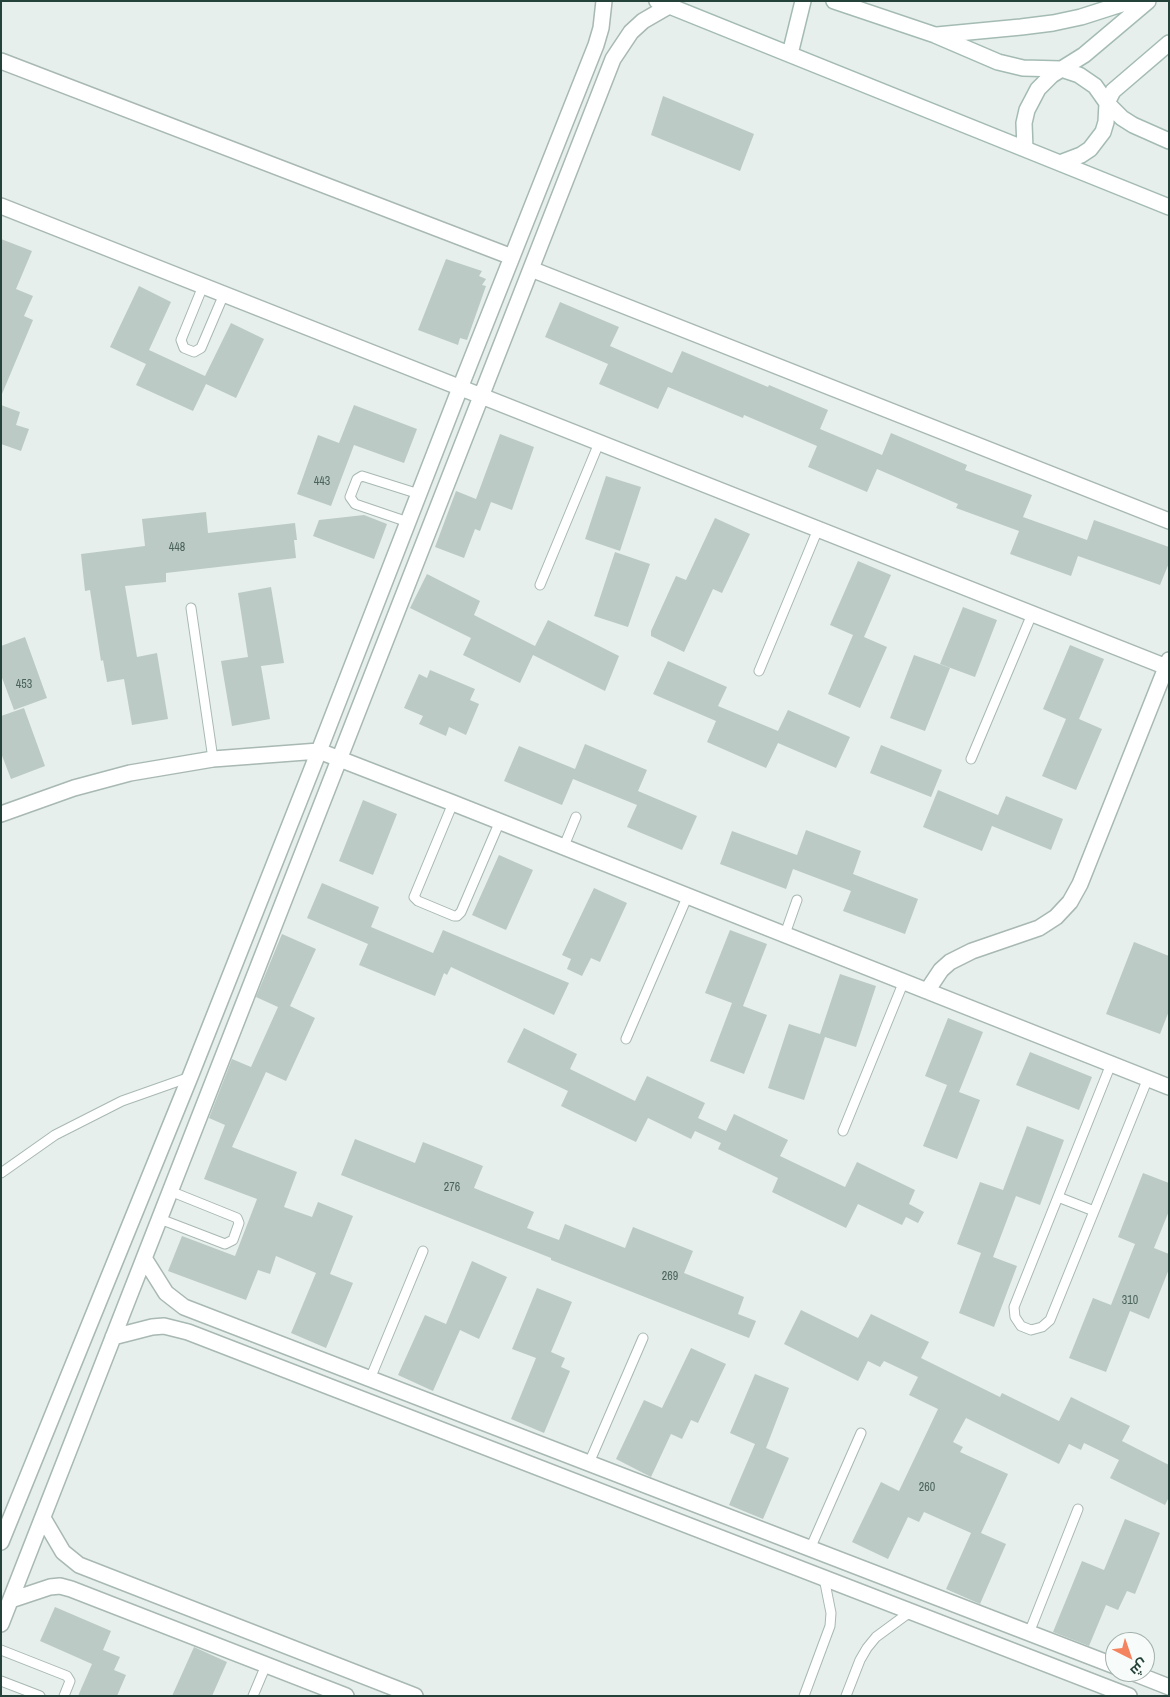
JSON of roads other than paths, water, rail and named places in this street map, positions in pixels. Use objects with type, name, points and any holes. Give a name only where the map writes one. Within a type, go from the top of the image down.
[{"type":"street","points":[[1,1542],[190,1077],[596,45],[601,28],[604,1]]},
{"type":"street","points":[[790,54],[803,1]]},
{"type":"street","points":[[834,1],[936,35],[1011,66],[1033,69],[1061,69],[1080,75],[1095,86],[1107,103],[1122,118],[1133,126],[1169,140]]},
{"type":"street","points":[[936,35],[1021,28],[1053,23],[1081,17],[1131,1]]},
{"type":"street","points":[[1025,149],[1024,123],[1027,110],[1032,98],[1044,82],[1084,54],[1148,1]]},
{"type":"street","points":[[1,1624],[613,59],[631,32],[663,4],[1169,207]]},
{"type":"street","points":[[1060,163],[1081,156],[1098,140],[1106,122],[1107,103],[1113,91],[1169,43]]},
{"type":"street","points":[[1,61],[512,257]]},
{"type":"street","points":[[1,206],[1032,614],[1168,665],[1080,884],[1070,902],[1056,916],[1039,928],[972,951],[950,962],[941,970],[927,991]]},
{"type":"street","points":[[531,269],[1169,521]]},
{"type":"street","points":[[1,814],[74,788],[112,778],[213,758],[319,751],[453,802],[1169,1086]]},
{"type":"street","points":[[144,1258],[166,1293],[184,1307],[1105,1662]]},
{"type":"street","points":[[113,1338],[152,1326],[164,1326],[188,1332],[1129,1696]]},
{"type":"street","points":[[43,1518],[63,1552],[79,1565],[415,1696]]},
{"type":"street","points":[[11,1600],[50,1587],[60,1586],[71,1589],[346,1696]]},
{"type":"street","points":[[1155,1681],[1169,1687]]},
{"type":"lane","points":[[203,286],[181,340],[184,348],[194,352],[201,348],[224,294]]},
{"type":"lane","points":[[540,585],[599,443]]},
{"type":"lane","points":[[408,522],[355,504],[350,497],[357,479],[362,476],[420,494]]},
{"type":"lane","points":[[759,671],[818,529]]},
{"type":"lane","points":[[191,608],[213,758]]},
{"type":"lane","points":[[971,759],[1032,614]]},
{"type":"lane","points":[[453,802],[414,897],[418,901],[454,916],[461,912],[500,821]]},
{"type":"lane","points":[[564,846],[576,817]]},
{"type":"lane","points":[[626,1039],[688,896]]},
{"type":"lane","points":[[785,934],[798,900]]},
{"type":"lane","points":[[843,1131],[904,981]]},
{"type":"lane","points":[[1111,1064],[1014,1306],[1014,1317],[1021,1326],[1031,1330],[1042,1328],[1050,1320],[1148,1078]]},
{"type":"lane","points":[[1,1173],[55,1135],[122,1101],[190,1077]]},
{"type":"lane","points":[[160,1219],[226,1244],[233,1240],[239,1223],[237,1218],[170,1191]]},
{"type":"lane","points":[[1058,1197],[1094,1211]]},
{"type":"lane","points":[[370,1379],[423,1251]]},
{"type":"lane","points":[[589,1463],[643,1338]]},
{"type":"lane","points":[[810,1548],[861,1433]]},
{"type":"lane","points":[[1029,1633],[1078,1509]]},
{"type":"lane","points":[[804,1696],[830,1626],[831,1613],[824,1578]]},
{"type":"lane","points":[[846,1696],[860,1660],[867,1648],[876,1637],[910,1612]]},
{"type":"lane","points":[[1,1650],[67,1676],[70,1681],[64,1696]]},
{"type":"lane","points":[[253,1696],[266,1665]]},
{"type":"lane","points":[[1,1681],[40,1696]]}]
